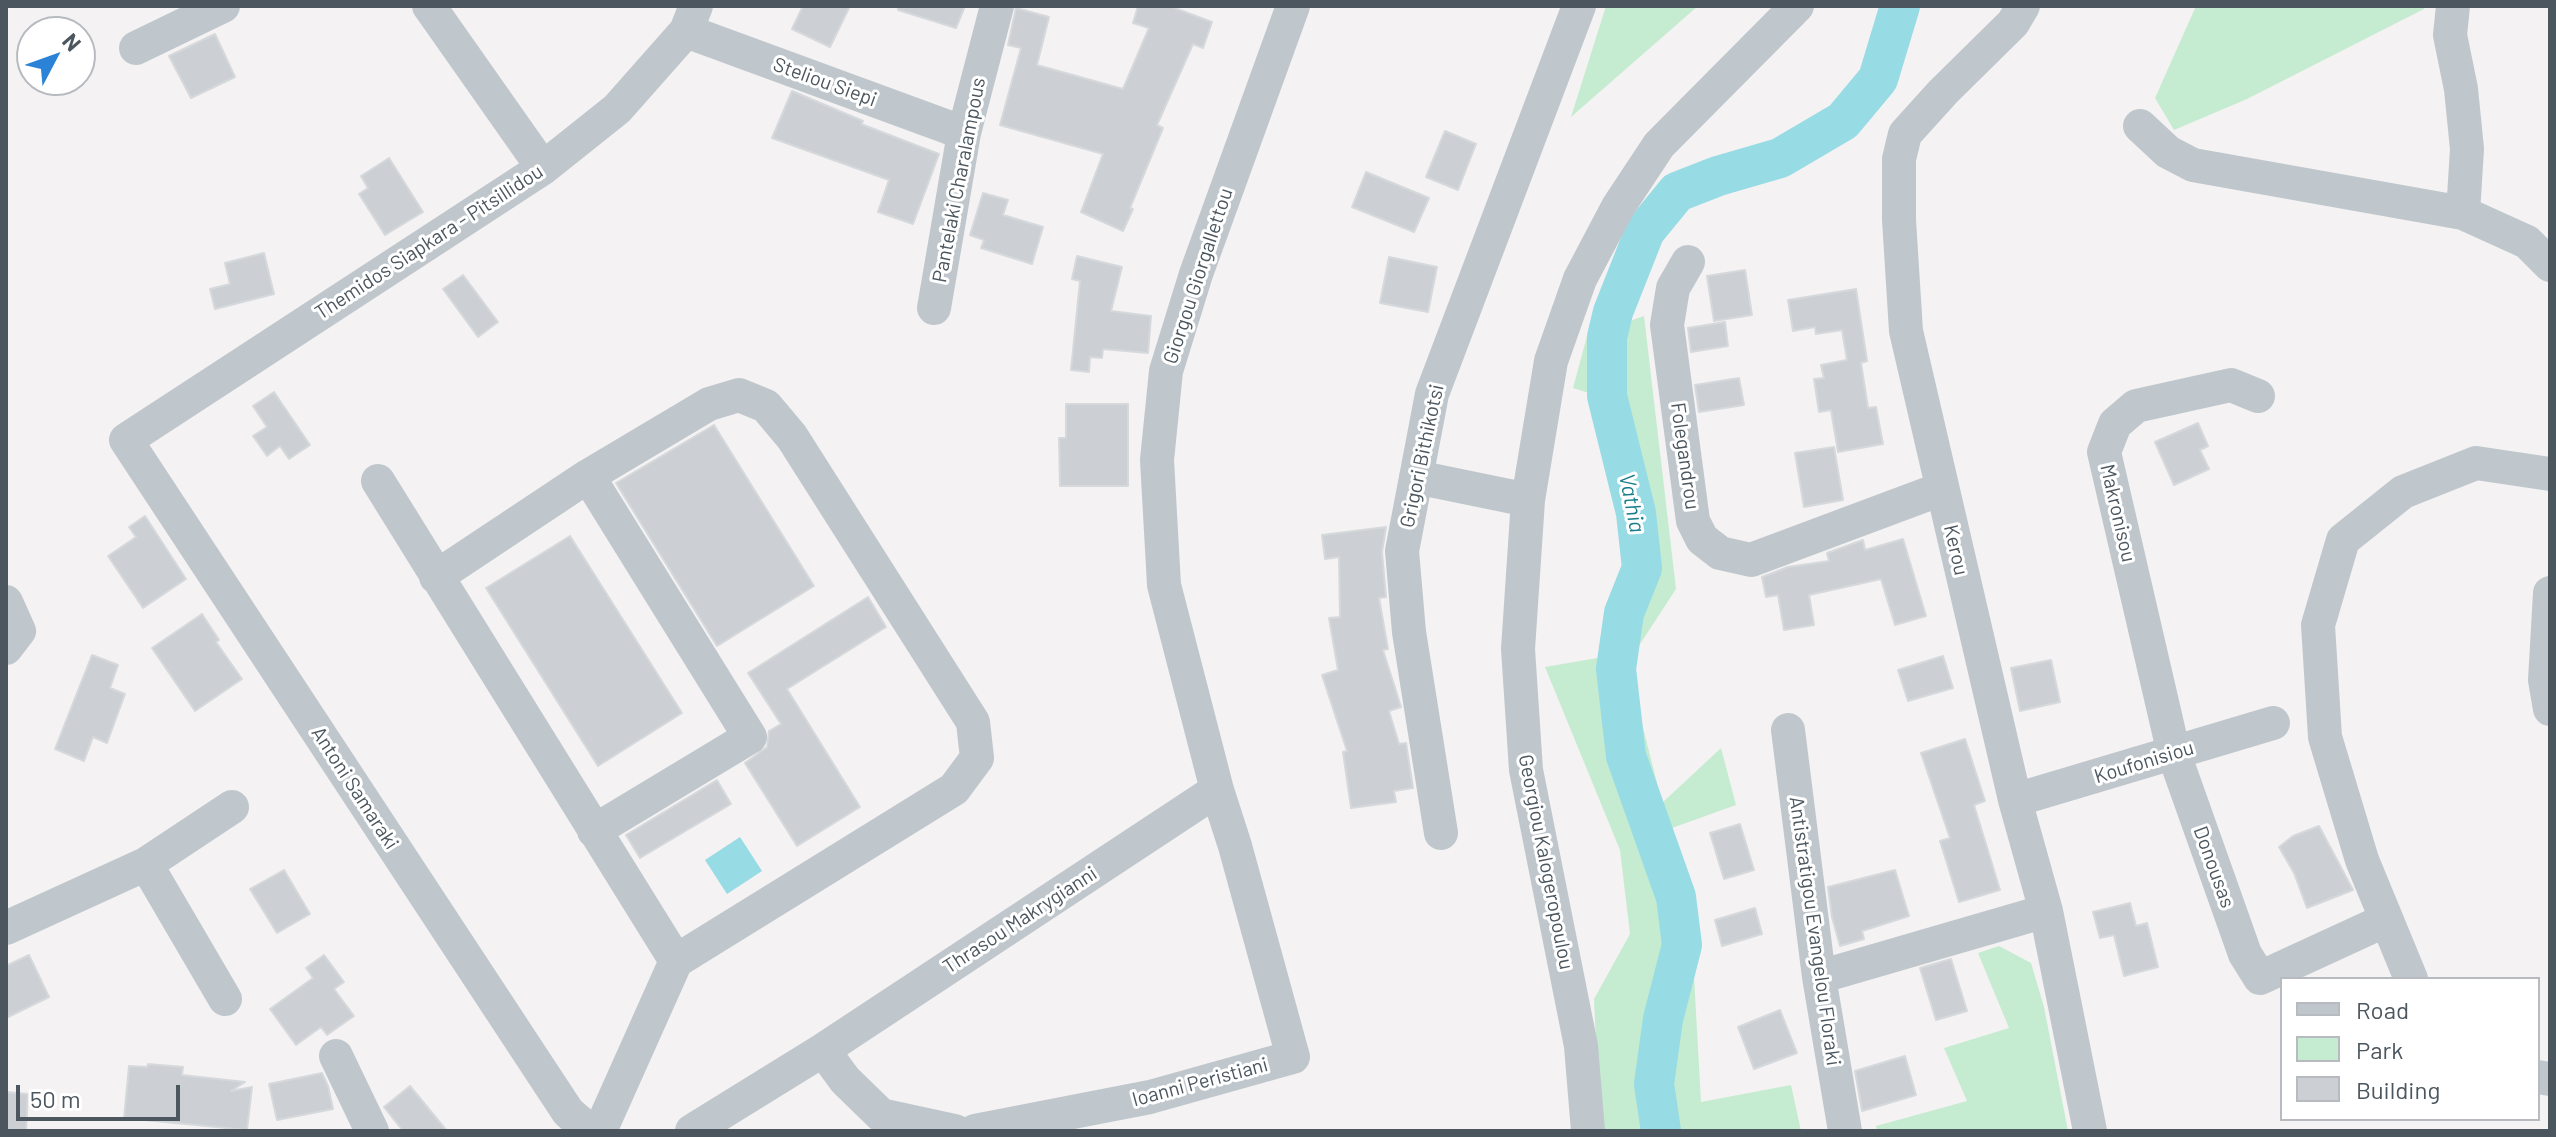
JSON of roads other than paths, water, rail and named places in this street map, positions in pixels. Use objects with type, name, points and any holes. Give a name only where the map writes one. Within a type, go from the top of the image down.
[{"type":"street","points":[[136,48],[223,6]]},
{"type":"street","points":[[429,6],[543,168]]},
{"type":"street","name":"Pantelaki Charalampous","points":[[934,308],[964,133],[997,6]]},
{"type":"street","name":"Giorgou Giorgallettou","points":[[1217,790],[1164,585],[1159,445],[1166,371],[1202,259],[1293,6]]},
{"type":"street","name":"Grigori Bithikotsi","points":[[1441,833],[1409,632],[1402,551],[1432,394],[1579,6]]},
{"type":"street","name":"Georgiou Kalogeropoulou","points":[[1588,1131],[1581,1046],[1526,770],[1518,649],[1528,500],[1551,361],[1580,279],[1618,207],[1659,145],[1797,6]]},
{"type":"street","name":"Kerou","points":[[2023,6],[2013,23],[1905,134],[1899,159],[1899,220],[1906,331],[2015,800],[2046,911],[2090,1131]]},
{"type":"street","points":[[2453,6],[2450,35],[2461,89],[2467,149],[2463,213]]},
{"type":"street","name":"Themidos Siapkara - Pitsillidou","points":[[126,440],[543,168],[617,109],[691,18]]},
{"type":"street","name":"Steliou Siepi","points":[[691,18],[964,133]]},
{"type":"street","points":[[2140,126],[2168,152],[2193,165],[2463,213],[2527,242],[2550,265]]},
{"type":"street","name":"Folegandrou","points":[[1688,262],[1673,288],[1667,325],[1693,521],[1702,539],[1720,553],[1751,560],[1941,489]]},
{"type":"street","name":"Makronisou","points":[[2174,754],[2104,452],[2115,424],[2136,406],[2231,385],[2258,396]]},
{"type":"street","points":[[436,577],[588,476],[709,404],[739,395],[766,406],[792,437],[973,722],[977,758],[954,789],[676,961],[600,1131]]},
{"type":"street","name":"Antoni Samaraki","points":[[126,440],[568,1112],[590,1131]]},
{"type":"street","points":[[2410,977],[2362,860],[2325,737],[2318,625],[2343,540],[2403,492],[2476,463],[2550,474]]},
{"type":"street","points":[[588,476],[750,737],[594,831]]},
{"type":"street","points":[[1416,477],[1528,500]]},
{"type":"street","points":[[378,481],[676,961]]},
{"type":"street","points":[[2550,593],[2545,680],[2550,709]]},
{"type":"street","points":[[6,602],[19,631],[6,648]]},
{"type":"street","name":"Koufonisiou","points":[[2015,800],[2273,723]]},
{"type":"street","name":"Antistratigou Evangelou Floraki","points":[[1788,730],[1819,977],[1845,1131]]},
{"type":"street","name":"Donousas","points":[[2174,754],[2245,954],[2260,978],[2386,920]]},
{"type":"street","name":"Thrasou Makrygianni","points":[[692,1131],[823,1050],[1217,790]]},
{"type":"street","name":"Ioanni Peristiani","points":[[975,1131],[1150,1097],[1293,1057],[1217,790]]},
{"type":"street","points":[[6,928],[146,864],[232,807]]},
{"type":"street","points":[[146,864],[225,999]]},
{"type":"street","points":[[1819,977],[2046,911]]},
{"type":"street","points":[[823,1050],[845,1080],[881,1115],[955,1131]]},
{"type":"street","points":[[336,1056],[372,1131]]},
{"type":"water","points":[[740,837],[762,871],[727,894],[705,860]]},
{"type":"waterway","name":"Vathia","points":[[1661,1131],[1654,1084],[1663,1019],[1682,945],[1676,897],[1626,756],[1616,669],[1624,613],[1642,568],[1636,513],[1607,396],[1607,337],[1613,312],[1645,231],[1677,192],[1780,158],[1843,121],[1878,79],[1900,6]]}]
